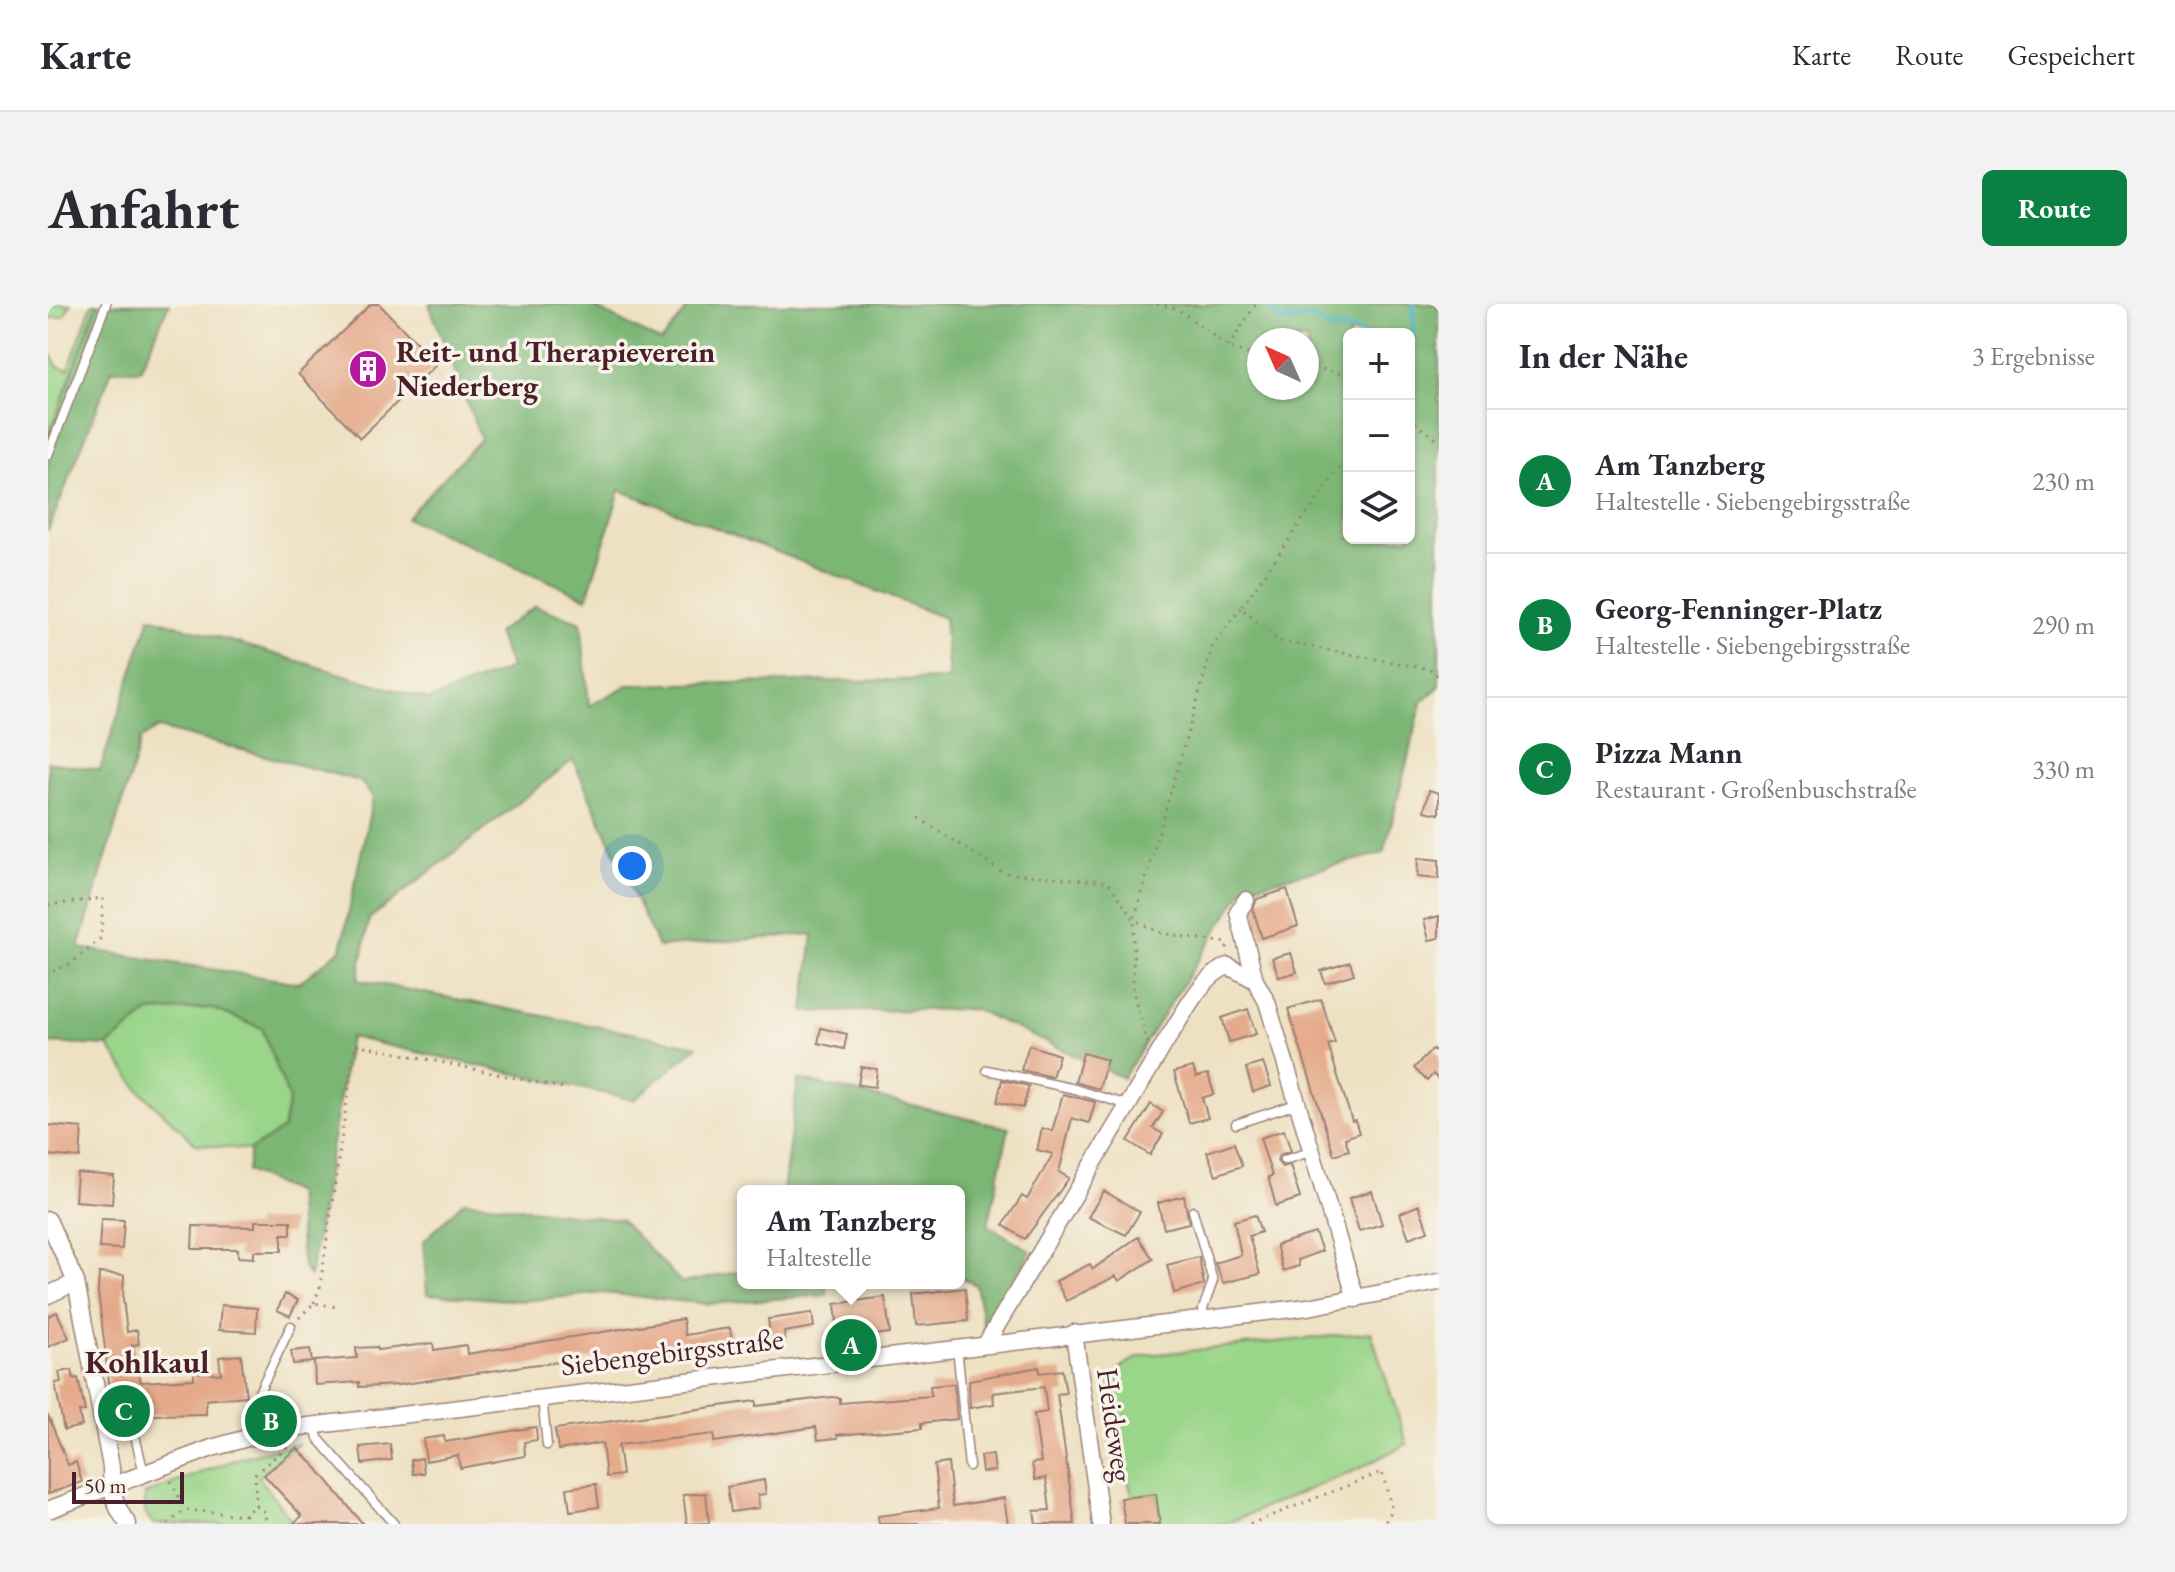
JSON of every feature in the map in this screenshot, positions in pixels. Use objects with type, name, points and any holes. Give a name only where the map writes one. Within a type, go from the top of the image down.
[{"type":"street","points":[[1246,900],[1238,912],[1255,980],[1267,1002],[1356,1299]]},
{"type":"street","points":[[987,1342],[1195,996],[1218,970],[1228,966],[1255,980]]},
{"type":"street","points":[[48,1220],[76,1282],[111,1467],[111,1488],[118,1511],[128,1524]]},
{"type":"street","points":[[48,1295],[76,1282]]},
{"type":"street","name":"Siebengebirgsstraße","points":[[48,1510],[246,1437],[314,1424],[987,1342],[1204,1319],[1356,1299],[1439,1282]]},
{"type":"street","name":"Heideweg","points":[[1074,1333],[1101,1524]]},
{"type":"lane","points":[[48,455],[106,304]]},
{"type":"lane","points":[[987,1070],[1075,1089],[1128,1105]]},
{"type":"lane","points":[[1236,1124],[1296,1104]]},
{"type":"lane","points":[[1284,1160],[1310,1152]]},
{"type":"lane","points":[[1193,1211],[1213,1281],[1203,1309],[1204,1319]]},
{"type":"lane","points":[[246,1437],[248,1415],[291,1326]]},
{"type":"lane","points":[[956,1346],[969,1466]]},
{"type":"lane","points":[[542,1396],[547,1445]]},
{"type":"lane","points":[[314,1424],[318,1438],[394,1524]]},
{"type":"lane","points":[[134,1432],[144,1474]]},
{"type":"path","points":[[1157,304],[1178,309],[1228,347],[1247,354]]},
{"type":"path","points":[[1228,347],[1256,304]]},
{"type":"path","points":[[1319,368],[1343,374]]},
{"type":"path","points":[[1415,423],[1439,441]]},
{"type":"path","points":[[1153,1062],[1133,992],[1134,920],[1213,645],[1343,463]]},
{"type":"path","points":[[1241,608],[1278,641],[1430,669],[1439,677]]},
{"type":"path","points":[[919,818],[1004,873],[1108,882],[1134,920],[1161,933],[1227,943],[1228,966]]},
{"type":"path","points":[[48,905],[103,898],[101,938],[70,964],[48,973]]},
{"type":"path","points":[[291,1326],[314,1303],[320,1287],[355,1044],[568,1089]]},
{"type":"path","points":[[314,1303],[337,1307]]},
{"type":"path","points":[[256,1506],[255,1474],[291,1444]]},
{"type":"path","points":[[1250,1524],[1382,1472],[1392,1510],[1386,1520],[1388,1524]]},
{"type":"path","points":[[169,1478],[185,1510]]},
{"type":"path","points":[[168,1524],[185,1510],[245,1515],[256,1506]]},
{"type":"path","points":[[256,1506],[266,1513],[265,1524]]},
{"type":"path","points":[[245,1515],[246,1524]]},
{"type":"green space","points":[[48,304],[71,304],[64,316],[48,319]]},
{"type":"green space","points":[[92,304],[97,304],[48,439],[48,347],[57,366],[68,370]]},
{"type":"green space","points":[[97,304],[169,304],[140,370],[112,370],[48,531],[48,439]]},
{"type":"green space","points":[[429,304],[588,304],[661,342],[691,304],[1439,304],[1439,687],[1422,702],[1384,853],[1244,888],[1123,1078],[974,1009],[804,1012],[813,934],[658,947],[573,760],[369,919],[358,980],[698,1046],[634,1100],[350,1037],[310,1276],[303,1268],[296,1193],[247,1171],[250,1150],[283,1129],[289,1099],[262,1028],[211,1008],[149,1012],[108,1046],[48,1043],[48,762],[100,770],[150,617],[429,700],[511,668],[497,633],[535,606],[581,622],[589,706],[628,685],[949,679],[944,618],[620,490],[587,598],[406,518],[481,439]],"holes":[[[159,728],[360,781],[373,797],[341,949],[299,983],[79,948],[141,739]]]},
{"type":"green space","points":[[211,1008],[262,1028],[289,1098],[283,1129],[250,1150],[196,1144],[140,1091],[108,1046],[149,1012]]},
{"type":"green space","points":[[798,1079],[1009,1128],[988,1225],[1031,1251],[985,1332],[976,1285],[965,1279],[965,1185],[784,1185]]},
{"type":"green space","points":[[464,1201],[621,1220],[682,1283],[737,1272],[737,1289],[826,1289],[827,1295],[707,1304],[604,1293],[523,1301],[427,1294],[423,1242]]},
{"type":"green space","points":[[1371,1332],[1407,1444],[1356,1470],[1225,1524],[1160,1524],[1156,1494],[1133,1497],[1108,1414],[1108,1395],[1113,1377],[1126,1364],[1148,1355]]},
{"type":"green space","points":[[299,1443],[258,1477],[292,1521],[288,1524],[153,1524],[145,1512],[145,1494],[242,1457]]},
{"type":"building","name":"Reit- und Therapieverein Niederberg","points":[[371,304],[379,304],[437,364],[360,438],[298,374]]},
{"type":"building","points":[[1429,790],[1439,793],[1439,814],[1424,811]]},
{"type":"building","points":[[1418,858],[1439,860],[1439,879],[1417,877]]},
{"type":"building","points":[[1287,889],[1298,926],[1262,938],[1253,909],[1257,899]]},
{"type":"building","points":[[1439,916],[1439,938],[1429,940],[1424,920]]},
{"type":"building","points":[[1291,953],[1297,972],[1279,977],[1272,958]]},
{"type":"building","points":[[1350,962],[1354,974],[1325,983],[1321,971]]},
{"type":"building","points":[[1321,999],[1335,1043],[1328,1045],[1352,1121],[1355,1120],[1359,1133],[1345,1138],[1349,1150],[1334,1155],[1288,1009]]},
{"type":"building","points":[[1248,1009],[1256,1034],[1229,1042],[1222,1018]]},
{"type":"building","points":[[821,1028],[847,1034],[844,1049],[818,1043]]},
{"type":"building","points":[[1029,1045],[1059,1055],[1052,1077],[1021,1070]]},
{"type":"building","points":[[1433,1049],[1439,1055],[1439,1080],[1433,1074],[1427,1081],[1414,1068]]},
{"type":"building","points":[[1083,1053],[1107,1060],[1099,1089],[1075,1082]]},
{"type":"building","points":[[1263,1063],[1271,1086],[1253,1092],[1246,1068]]},
{"type":"building","points":[[861,1067],[877,1069],[875,1087],[858,1085]]},
{"type":"building","points":[[1193,1067],[1196,1077],[1208,1074],[1214,1094],[1202,1098],[1208,1118],[1189,1123],[1174,1072]]},
{"type":"building","points":[[1002,1080],[1029,1086],[1023,1108],[997,1102]]},
{"type":"building","points":[[1063,1094],[1095,1102],[1089,1123],[1072,1118],[1059,1172],[1069,1178],[1025,1239],[1003,1225],[1022,1196],[1027,1199],[1053,1154],[1037,1150],[1042,1128],[1052,1131]]},
{"type":"building","points":[[1151,1104],[1163,1112],[1153,1128],[1163,1134],[1150,1155],[1128,1141]]},
{"type":"building","points":[[48,1125],[82,1128],[80,1158],[48,1155]]},
{"type":"building","points":[[1284,1130],[1291,1151],[1279,1155],[1277,1161],[1282,1167],[1290,1165],[1300,1198],[1276,1206],[1268,1177],[1272,1176],[1260,1138]]},
{"type":"building","points":[[1234,1143],[1242,1166],[1216,1175],[1207,1152]]},
{"type":"building","points":[[77,1173],[114,1176],[112,1204],[75,1201]]},
{"type":"building","points":[[1104,1191],[1140,1212],[1126,1235],[1088,1217]]},
{"type":"building","points":[[1372,1191],[1382,1224],[1359,1231],[1349,1198]]},
{"type":"building","points":[[1184,1196],[1189,1223],[1164,1229],[1158,1203]]},
{"type":"building","points":[[1419,1205],[1428,1231],[1409,1238],[1400,1213]]},
{"type":"building","points":[[1255,1215],[1261,1232],[1249,1236],[1260,1274],[1223,1283],[1215,1263],[1241,1255],[1234,1221]]},
{"type":"building","points":[[101,1219],[124,1220],[122,1249],[99,1248]]},
{"type":"building","points":[[255,1221],[291,1221],[291,1234],[282,1234],[282,1251],[254,1251],[254,1258],[238,1257],[238,1249],[192,1249],[193,1226],[255,1227]]},
{"type":"building","points":[[1315,1233],[1322,1251],[1298,1260],[1299,1266],[1283,1271],[1276,1245]]},
{"type":"building","points":[[1138,1237],[1153,1259],[1119,1281],[1116,1276],[1066,1301],[1056,1281],[1090,1264],[1093,1269]]},
{"type":"building","points":[[1199,1257],[1204,1285],[1174,1293],[1167,1265]]},
{"type":"building","points":[[99,1273],[124,1275],[127,1332],[137,1330],[139,1344],[132,1345],[141,1382],[194,1379],[194,1372],[221,1374],[219,1357],[241,1355],[246,1396],[206,1400],[206,1414],[153,1415],[114,1422],[98,1292]]},
{"type":"building","points":[[965,1288],[968,1321],[916,1326],[913,1294]]},
{"type":"building","points":[[285,1294],[298,1300],[290,1316],[277,1310]]},
{"type":"building","points":[[885,1297],[890,1333],[839,1340],[835,1304]]},
{"type":"building","points":[[221,1305],[257,1308],[256,1332],[219,1330]]},
{"type":"building","points":[[57,1312],[69,1338],[48,1347],[48,1316]]},
{"type":"building","points":[[812,1313],[814,1327],[784,1332],[785,1341],[771,1342],[768,1319]]},
{"type":"building","points":[[683,1319],[685,1335],[730,1328],[733,1349],[709,1352],[708,1347],[530,1365],[398,1385],[359,1387],[359,1382],[315,1385],[314,1361],[357,1358],[356,1348],[377,1347],[378,1350],[433,1343],[434,1350],[466,1345],[467,1354]]},
{"type":"building","points":[[310,1349],[312,1362],[293,1364],[291,1351]]},
{"type":"building","points":[[1039,1367],[1040,1373],[1062,1370],[1066,1393],[1057,1394],[1075,1524],[1036,1524],[1034,1511],[1050,1510],[1046,1478],[1035,1480],[1032,1463],[1041,1462],[1034,1414],[1047,1412],[1044,1387],[993,1393],[994,1404],[970,1408],[969,1380]]},
{"type":"building","points":[[72,1370],[74,1379],[78,1378],[85,1411],[79,1412],[82,1426],[64,1430],[55,1383],[61,1382],[59,1372]]},
{"type":"building","points":[[954,1384],[957,1419],[922,1423],[922,1428],[837,1435],[838,1438],[818,1440],[816,1427],[714,1442],[714,1434],[618,1445],[622,1475],[606,1477],[602,1443],[558,1450],[555,1429],[756,1401],[756,1406],[832,1397],[840,1398],[840,1403],[931,1396],[930,1386]]},
{"type":"building","points":[[48,1415],[68,1465],[76,1462],[82,1482],[48,1494]]},
{"type":"building","points":[[536,1427],[537,1440],[524,1442],[525,1456],[460,1468],[458,1455],[426,1461],[423,1439],[444,1436],[445,1442]]},
{"type":"building","points":[[390,1444],[392,1460],[362,1464],[360,1447]]},
{"type":"building","points":[[297,1448],[363,1524],[293,1524],[302,1516],[264,1475]]},
{"type":"building","points":[[993,1455],[995,1471],[982,1472],[980,1456]]},
{"type":"building","points":[[422,1458],[424,1473],[413,1474],[411,1460]]},
{"type":"building","points":[[948,1463],[953,1506],[1004,1498],[1008,1524],[879,1524],[878,1516],[939,1508],[934,1465]]},
{"type":"building","points":[[764,1480],[766,1494],[758,1495],[759,1508],[731,1512],[727,1487]]},
{"type":"building","points":[[596,1484],[599,1507],[570,1511],[567,1488]]},
{"type":"building","points":[[706,1493],[709,1523],[687,1524],[683,1495]]},
{"type":"building","points":[[1156,1494],[1160,1524],[1125,1524],[1121,1498]]},
{"type":"waterway","points":[[1261,304],[1268,305],[1282,322],[1311,317],[1330,329],[1343,329]]},
{"type":"waterway","points":[[1413,304],[1414,328]]},
{"type":"place","name":"Reit- und Therapieverein Niederberg","points":[[368,369]]},
{"type":"place","name":"Am Tanzberg","points":[[851,1345]]},
{"type":"place","name":"Pizza Mann","points":[[124,1411]]},
{"type":"place","name":"Georg-Fenninger-Platz","points":[[271,1421]]},
{"type":"district","name":"Kohlkaul","points":[[147,1362]]}]
